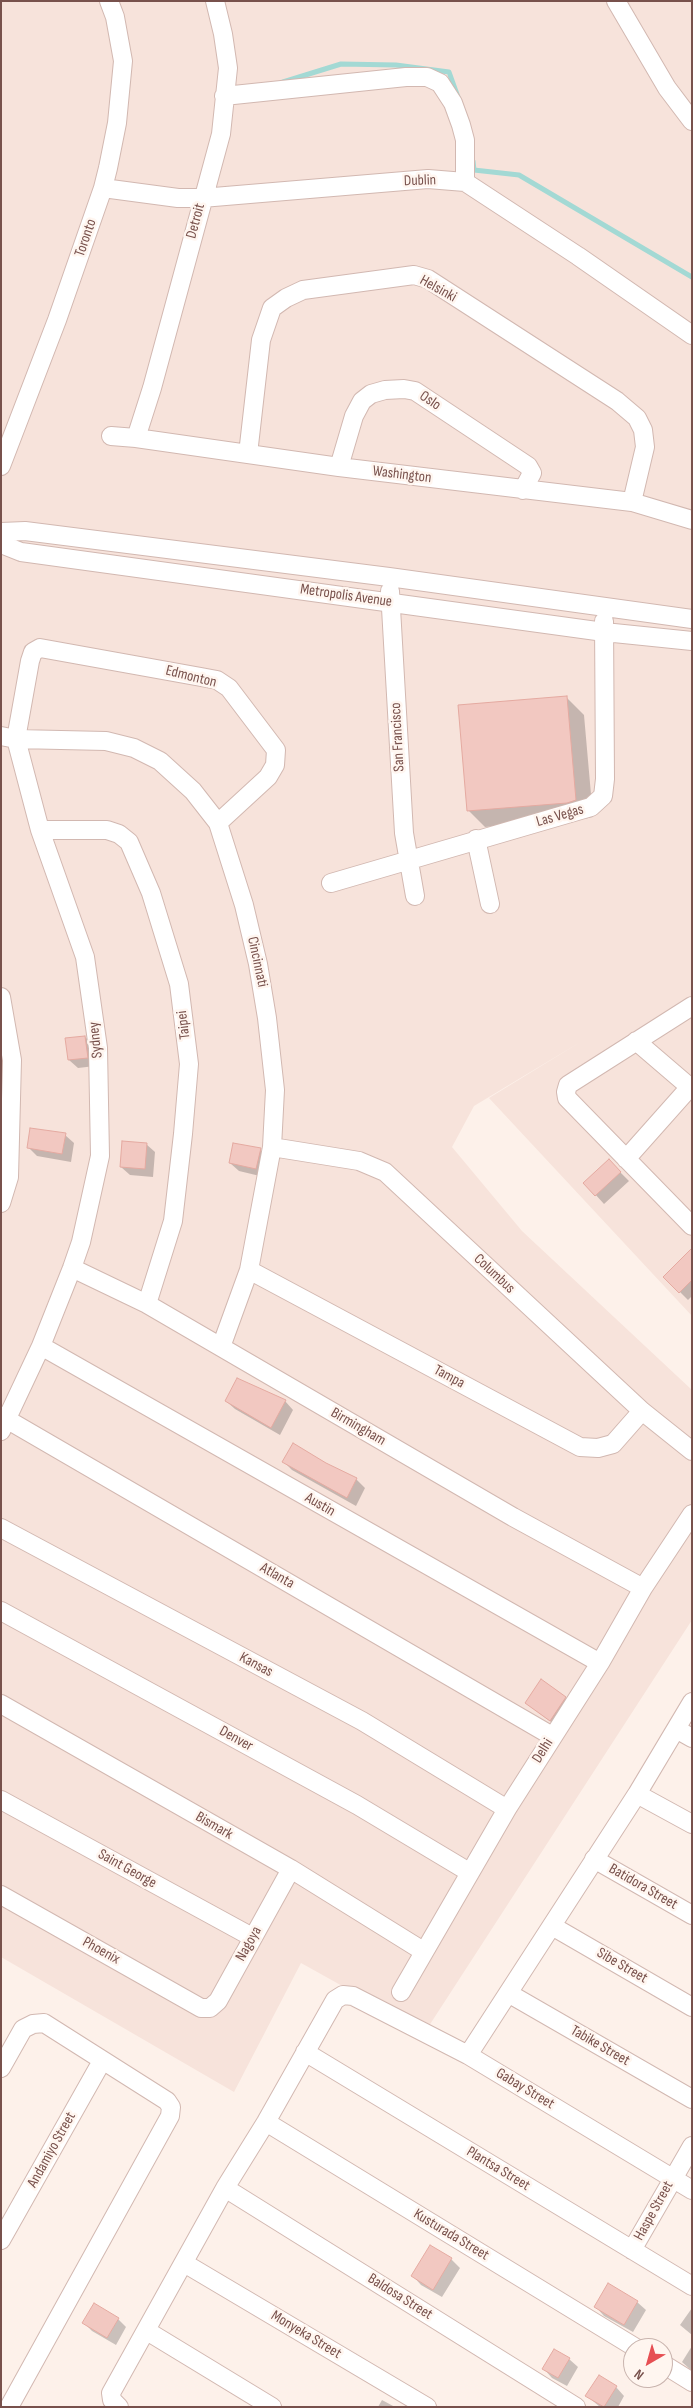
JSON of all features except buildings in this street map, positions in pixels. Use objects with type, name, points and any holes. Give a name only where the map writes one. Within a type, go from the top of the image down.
[{"type":"street","name":"Toronto","points":[[1,466],[57,320],[103,188],[117,123],[123,61],[115,17],[108,1]]},
{"type":"street","name":"Detroit","points":[[136,438],[221,134],[228,68],[223,34],[215,1]]},
{"type":"street","points":[[616,1],[667,88],[692,121]]},
{"type":"street","points":[[224,96],[427,76],[440,83],[453,103],[461,125],[465,140],[465,182]]},
{"type":"street","name":"Dublin","points":[[103,188],[178,198],[202,198],[428,179],[465,182],[578,256],[692,335]]},
{"type":"street","name":"Helsinki","points":[[248,454],[261,340],[272,308],[286,298],[303,290],[414,275],[436,285],[617,401],[637,418],[643,430],[645,447],[632,502]]},
{"type":"street","name":"Oslo","points":[[339,467],[354,416],[362,401],[371,394],[385,390],[404,389],[415,391],[528,466],[532,474],[523,490]]},
{"type":"street","name":"Washington","points":[[111,436],[339,467],[632,502],[692,520]]},
{"type":"street","name":"Metropolis Avenue","points":[[1,532],[25,531],[389,577],[692,619]]},
{"type":"street","name":"Metropolis Avenue","points":[[1,544],[21,552],[604,632],[692,641]]},
{"type":"street","name":"San Francisco","points":[[389,577],[404,833],[415,896]]},
{"type":"street","name":"Las Vegas","points":[[331,883],[476,839],[591,807],[603,796],[605,779],[604,606]]},
{"type":"street","name":"Sydney","points":[[3,1422],[41,1346],[72,1268],[81,1242],[100,1156],[98,1048],[85,957],[8,738],[33,652],[40,648]]},
{"type":"street","name":"Edmonton","points":[[40,648],[201,676],[216,680],[229,688],[276,750],[275,764],[268,777],[218,823]]},
{"type":"street","name":"Cincinnati","points":[[8,738],[106,741],[134,748],[160,761],[194,792],[218,823],[244,905],[258,964],[267,1018],[275,1090],[272,1147],[249,1270],[221,1347]]},
{"type":"street","name":"Taipei","points":[[40,830],[107,830],[119,834],[129,842],[151,893],[179,984],[189,1064],[183,1134],[173,1220],[156,1280],[147,1304]]},
{"type":"street","points":[[476,839],[490,904]]},
{"type":"street","points":[[1,997],[12,1060],[9,1177],[1,1203]]},
{"type":"street","points":[[689,1217],[626,1159],[567,1098],[566,1092],[568,1085],[692,1006]]},
{"type":"street","points":[[626,1159],[691,1088],[636,1041]]},
{"type":"street","name":"Columbus","points":[[272,1147],[303,1150],[359,1161],[385,1172],[642,1411],[692,1451]]},
{"type":"street","name":"Birmingham","points":[[72,1268],[147,1304],[512,1517],[642,1588]]},
{"type":"street","name":"Tampa","points":[[249,1270],[580,1447],[598,1448],[613,1444],[642,1411]]},
{"type":"street","name":"Austin","points":[[41,1346],[600,1663]]},
{"type":"street","name":"Atlanta","points":[[3,1422],[552,1736]]},
{"type":"street","name":"Delhi","points":[[401,1992],[423,1951],[507,1809],[600,1663],[642,1588],[692,1514]]},
{"type":"street","name":"Kansas","points":[[1,1528],[362,1721],[507,1809]]},
{"type":"street","name":"Denver","points":[[1,1611],[357,1805],[469,1872]]},
{"type":"street","points":[[468,2055],[637,1794],[692,1702]]},
{"type":"street","name":"Bismark","points":[[1,1704],[291,1870],[423,1951]]},
{"type":"street","points":[[676,1729],[692,1738]]},
{"type":"street","points":[[637,1794],[692,1824]]},
{"type":"street","name":"Saint George","points":[[1,1800],[252,1937]]},
{"type":"street","name":"Batidora Street","points":[[594,1859],[692,1915]]},
{"type":"street","name":"Nagoya","points":[[201,2008],[210,2008],[218,2001],[291,1870]]},
{"type":"street","name":"Phoenix","points":[[1,1895],[201,2008]]},
{"type":"street","name":"Sibe Street","points":[[552,1926],[692,2006]]},
{"type":"street","name":"Tabike Street","points":[[508,1994],[692,2099]]},
{"type":"street","name":"Gabay Street","points":[[305,2052],[335,2000],[343,1995],[353,1996],[468,2055],[692,2190]]},
{"type":"street","points":[[1,2068],[23,2029],[33,2024],[44,2023],[167,2101],[171,2107],[170,2116],[9,2407]]},
{"type":"street","points":[[119,2407],[112,2400],[111,2393],[225,2188],[266,2122],[305,2052]]},
{"type":"street","name":"Plantsa Street","points":[[305,2052],[692,2286]]},
{"type":"street","name":"Andamiyo Street","points":[[1,2240],[102,2061]]},
{"type":"street","name":"Kusturada Street","points":[[266,2122],[623,2340]]},
{"type":"street","name":"Haspe Street","points":[[632,2250],[692,2146]]},
{"type":"street","name":"Baldosa Street","points":[[225,2188],[576,2407]]},
{"type":"street","name":"Monyeka Street","points":[[184,2263],[427,2407]]},
{"type":"street","points":[[147,2331],[272,2407]]},
{"type":"street","points":[[673,2370],[692,2382]]},
{"type":"shaded area","points":[[1,1],[692,1],[692,1316],[489,1098],[582,1041],[474,1106],[452,1147],[522,1231],[692,1390],[692,1620],[425,2032],[301,1963],[234,2092],[1,1957]]},
{"type":"waterway","points":[[283,82],[341,64],[396,65],[449,72],[458,97]]},
{"type":"waterway","points":[[473,161],[474,170],[519,175],[692,277]]}]
